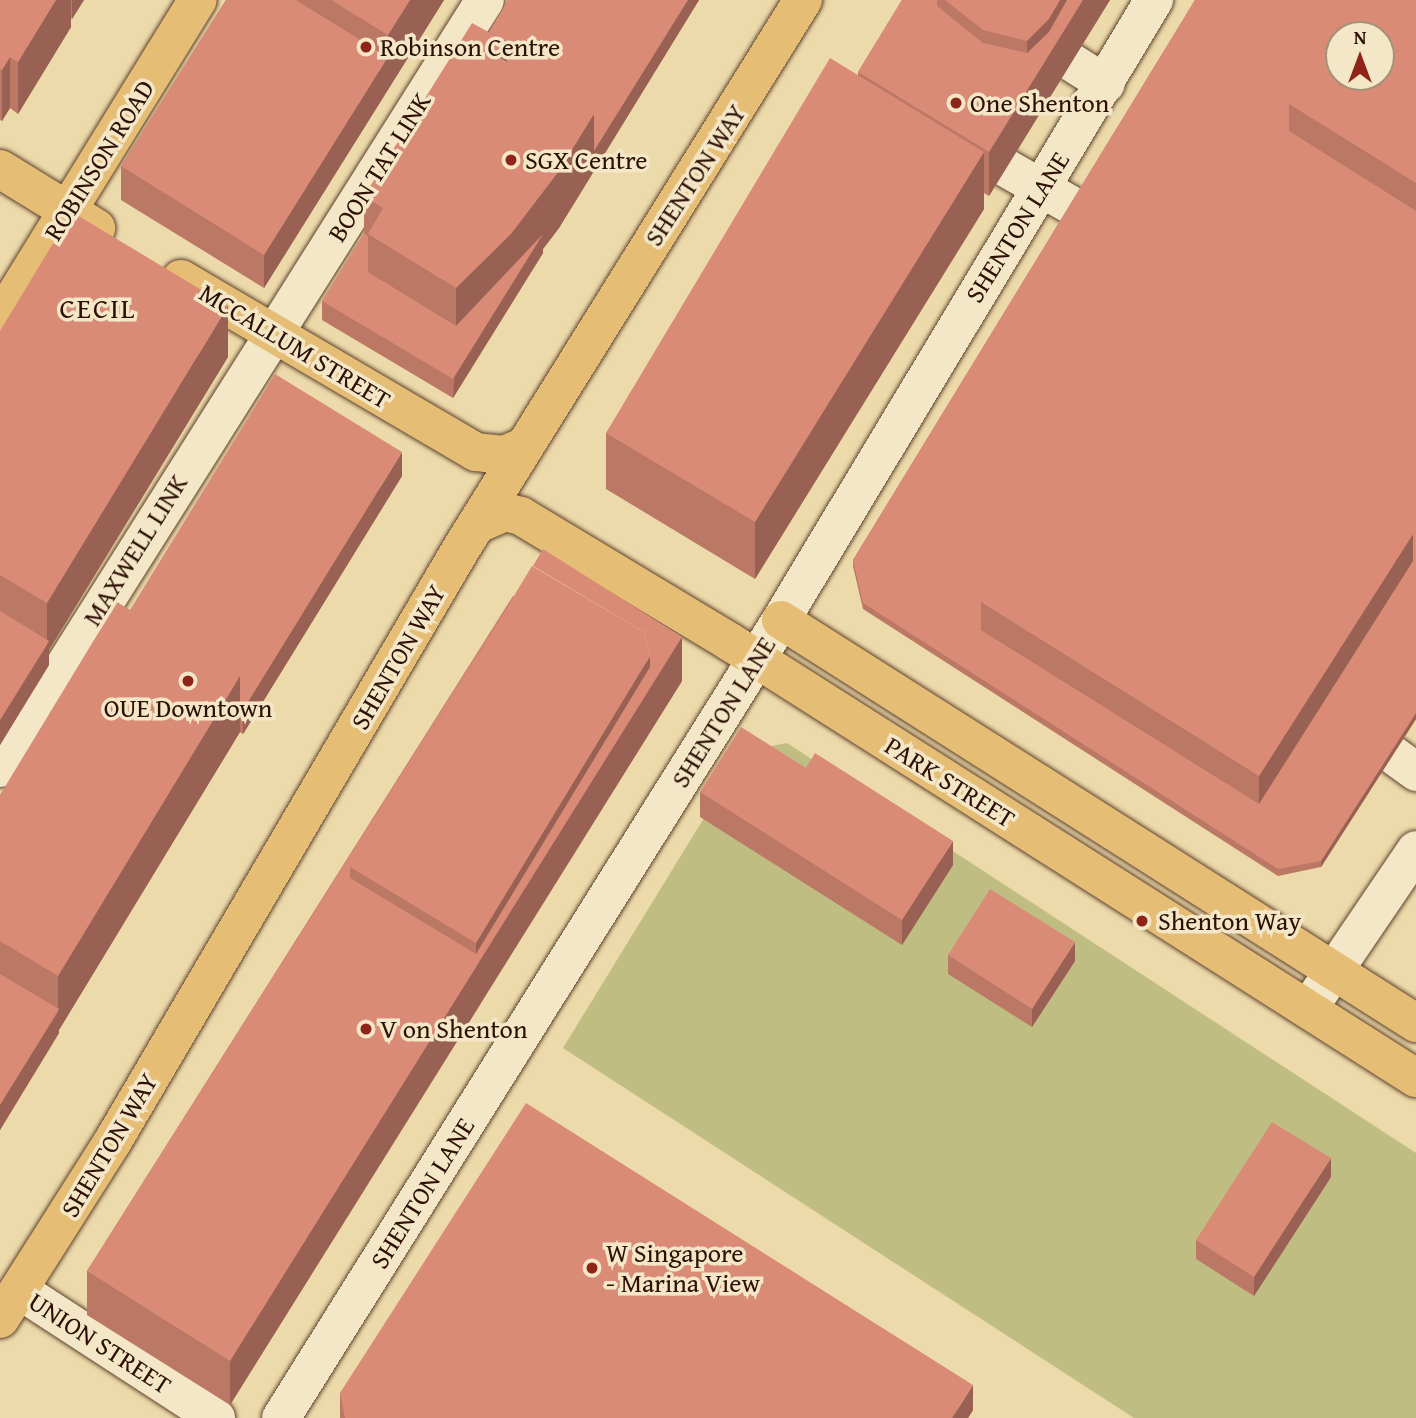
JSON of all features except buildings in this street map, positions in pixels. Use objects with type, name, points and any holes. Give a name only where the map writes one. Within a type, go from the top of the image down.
[{"type":"main road","name":"ROBINSON ROAD","points":[[0,320],[198,0]]},
{"type":"main road","name":"SHENTON WAY","points":[[9,1305],[120,1129],[525,446],[803,0]]},
{"type":"main road","name":"MCCALLUM STREET","points":[[0,169],[476,452],[504,456],[525,446]]},
{"type":"main road","name":"PARK STREET","points":[[478,524],[505,512],[521,516],[756,659],[1416,1078]]},
{"type":"main road","name":"PARK STREET","points":[[781,620],[1416,1023]]},
{"type":"street","name":"BOON TAT LINK","points":[[272,332],[485,0]]},
{"type":"street","name":"SHENTON LANE","points":[[281,1418],[781,620],[861,520],[1056,197],[1106,84],[1154,0]]},
{"type":"street","points":[[1071,62],[1106,84]]},
{"type":"street","points":[[1006,168],[1056,197]]},
{"type":"street","name":"MAXWELL LINK","points":[[0,768],[272,332]]},
{"type":"street","points":[[1308,1009],[1416,850]]},
{"type":"street","name":"UNION STREET","points":[[9,1305],[216,1418]]},
{"type":"shaded area","points":[[787,743],[1416,1153],[1416,1418],[1134,1418],[563,1048],[745,751]]},
{"type":"place","name":"Robinson Centre","points":[[366,47]]},
{"type":"place","name":"One Shenton","points":[[956,103]]},
{"type":"place","name":"SGX Centre","points":[[511,160]]},
{"type":"place","name":"OUE Downtown","points":[[188,681]]},
{"type":"place","name":"Shenton Way","points":[[1142,921]]},
{"type":"place","name":"V on Shenton","points":[[366,1029]]},
{"type":"place","name":"W Singapore - Marina View","points":[[592,1268]]},
{"type":"district","name":"CECIL","points":[[98,308]]}]
